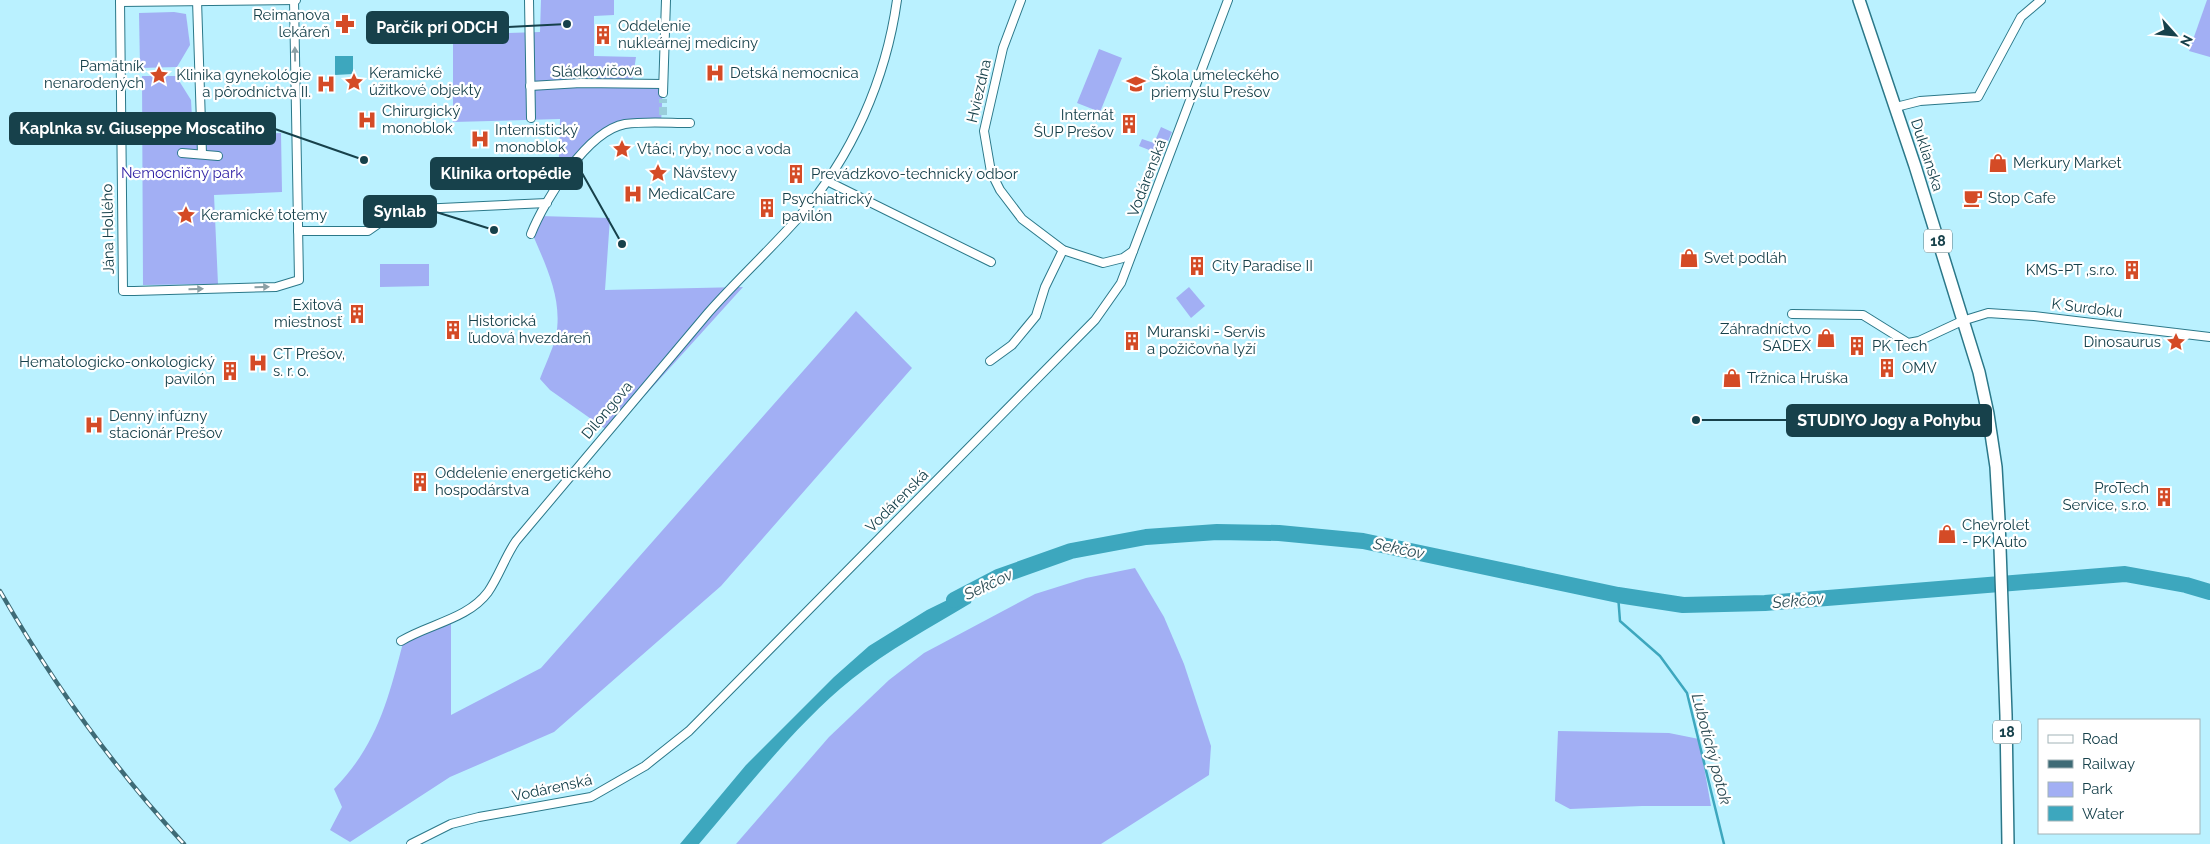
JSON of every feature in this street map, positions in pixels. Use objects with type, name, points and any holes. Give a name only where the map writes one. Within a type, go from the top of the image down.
[{"type":"main road","name":"Duklianska","points":[[1859,0],[1896,107],[1979,372],[1988,414],[1996,467],[2000,540],[2008,844]]},
{"type":"street","points":[[197,0],[202,154]]},
{"type":"street","name":"Jána Hollého","points":[[295,0],[299,280],[276,287],[123,290],[120,1],[295,0]]},
{"type":"street","points":[[529,0],[531,118]]},
{"type":"street","name":"Sládkovičova","points":[[530,86],[581,83],[663,89],[666,0]]},
{"type":"street","name":"Dilongova","points":[[401,641],[416,632],[461,614],[478,602],[489,591],[505,557],[516,541],[713,308],[800,216],[827,181],[847,148],[878,81],[890,37],[897,0]]},
{"type":"street","name":"Hviezdna","points":[[1021,0],[1003,48],[984,131],[986,153],[991,172],[1009,203],[1022,219],[1063,250],[1103,263],[1123,258],[1134,250]]},
{"type":"street","name":"Vodárenská","points":[[411,844],[451,824],[479,817],[591,797],[645,766],[689,731],[1095,320],[1121,282],[1228,0]]},
{"type":"street","points":[[1896,107],[1920,101],[1978,97],[2021,17],[2041,0]]},
{"type":"street","points":[[662,115],[663,124]]},
{"type":"street","points":[[531,234],[538,216],[585,148],[604,133],[624,124],[690,123]]},
{"type":"street","points":[[182,153],[218,156]]},
{"type":"street","points":[[827,181],[991,262]]},
{"type":"street","points":[[298,231],[368,231],[398,210],[547,203]]},
{"type":"street","points":[[990,361],[1012,345],[1036,316],[1045,287],[1063,250]]},
{"type":"street","name":"K Surdoku","points":[[1962,321],[1988,313],[2034,316],[2210,337]]},
{"type":"street","points":[[1792,314],[1863,314],[1908,343],[1919,341],[1962,321]]},
{"type":"green space","points":[[541,0],[614,0],[614,15],[594,16],[594,56],[636,57],[632,83],[663,84],[661,124],[623,124],[604,132],[558,187],[560,119],[453,122],[453,30],[474,34],[540,32]]},
{"type":"green space","points":[[2207,0],[2210,0],[2210,57],[2189,51]]},
{"type":"green space","points":[[174,12],[186,14],[190,45],[177,67],[140,68],[139,13]]},
{"type":"green space","points":[[1099,49],[1122,58],[1100,112],[1077,103]]},
{"type":"green space","name":"Nemocničný park","points":[[142,76],[176,76],[191,100],[193,136],[281,133],[282,192],[214,195],[218,284],[143,285]]},
{"type":"green space","points":[[1161,127],[1172,132],[1162,155],[1139,146],[1142,139],[1154,143]]},
{"type":"green space","points":[[539,216],[610,218],[605,290],[743,287],[611,433],[550,390],[540,379],[555,340],[558,322],[552,283],[532,233]]},
{"type":"green space","points":[[380,264],[429,264],[429,286],[380,287]]},
{"type":"green space","points":[[1189,287],[1205,306],[1191,318],[1176,298]]},
{"type":"green space","points":[[856,311],[912,368],[721,586],[554,732],[450,777],[350,842],[330,830],[342,807],[334,789],[361,756],[371,738],[386,703],[403,643],[446,617],[451,622],[451,715],[541,668]]},
{"type":"green space","points":[[1135,568],[1164,617],[1184,664],[1211,746],[1209,775],[1101,844],[736,844],[829,737],[889,680],[924,653],[1035,594],[1086,578]]},
{"type":"green space","points":[[1558,731],[1669,733],[1699,739],[1711,806],[1570,809],[1555,801]]},
{"type":"water","points":[[335,56],[353,56],[353,74],[335,75]]},
{"type":"water","points":[[974,587],[971,603],[880,658],[831,697],[791,736],[699,844],[680,844],[746,765],[834,677],[869,646],[927,610]]},
{"type":"waterway","name":"Sekčov","points":[[954,600],[998,577],[1071,551],[1146,537],[1217,532],[1279,533],[1363,541],[1618,595],[1683,605],[1765,603],[2125,574],[2186,585],[2210,592]]},
{"type":"waterway","name":"Ľubotický potok","points":[[1618,595],[1620,621],[1660,656],[1687,693],[1724,844]]},
{"type":"tunnel","points":[[663,99],[663,115]]},
{"type":"railway","points":[[0,591],[62,691],[85,723],[133,785],[184,844]]},
{"type":"place","name":"Reimanova lekáreň","points":[[345,24]]},
{"type":"place","name":"Parčík pri ODCH","points":[[567,24]]},
{"type":"place","name":"Oddelenie nukleárnej medicíny","points":[[603,35]]},
{"type":"place","name":"Detská nemocnica","points":[[715,73]]},
{"type":"place","name":"Pamätník nenarodených","points":[[159,75]]},
{"type":"place","name":"Keramické úžitkové objekty","points":[[354,82]]},
{"type":"place","name":"Klinika gynekológie a pôrodníctva II.","points":[[326,84]]},
{"type":"place","name":"Škola umeleckého priemyslu Prešov","points":[[1136,84]]},
{"type":"place","name":"Chirurgický monoblok","points":[[367,120]]},
{"type":"place","name":"Internát ŠUP Prešov","points":[[1129,124]]},
{"type":"place","name":"Internistický monoblok","points":[[480,139]]},
{"type":"place","name":"Vtáci, ryby, noc a voda","points":[[622,149]]},
{"type":"place","name":"Kaplnka sv. Giuseppe Moscatiho","points":[[364,160]]},
{"type":"place","name":"Merkury Market","points":[[1998,163]]},
{"type":"place","name":"Návštevy","points":[[658,173]]},
{"type":"place","name":"Prevádzkovo‑technický odbor","points":[[796,174]]},
{"type":"place","name":"MedicalCare","points":[[633,194]]},
{"type":"place","name":"Stop Cafe","points":[[1973,198]]},
{"type":"place","name":"Psychiatrický pavilón","points":[[767,208]]},
{"type":"place","name":"Keramické totemy","points":[[186,215]]},
{"type":"place","name":"Synlab","points":[[494,230]]},
{"type":"place","name":"Klinika ortopédie","points":[[622,244]]},
{"type":"place","name":"Svet podláh","points":[[1689,258]]},
{"type":"place","name":"City Paradise II","points":[[1197,266]]},
{"type":"place","name":"KMS-PT ,s.r.o.","points":[[2132,270]]},
{"type":"place","name":"Exitová miestnosť","points":[[357,314]]},
{"type":"place","name":"Historická ľudová hvezdáreň","points":[[453,330]]},
{"type":"place","name":"Záhradníctvo SADEX","points":[[1826,338]]},
{"type":"place","name":"Muranski - Servis a požičovňa lyží","points":[[1132,341]]},
{"type":"place","name":"Dinosaurus","points":[[2176,342]]},
{"type":"place","name":"PK Tech","points":[[1857,346]]},
{"type":"place","name":"CT Prešov, s. r. o.","points":[[258,363]]},
{"type":"place","name":"OMV","points":[[1887,368]]},
{"type":"place","name":"Hematologicko-onkologický pavilón","points":[[230,371]]},
{"type":"place","name":"Tržnica Hruška","points":[[1732,378]]},
{"type":"place","name":"STUDIYO Jogy a Pohybu","points":[[1696,420]]},
{"type":"place","name":"Denný infúzny stacionár Prešov","points":[[94,425]]},
{"type":"place","name":"Oddelenie energetického hospodárstva","points":[[420,482]]},
{"type":"place","name":"ProTech Service, s.r.o.","points":[[2164,497]]},
{"type":"place","name":"Chevrolet - PK Auto","points":[[1947,534]]}]
